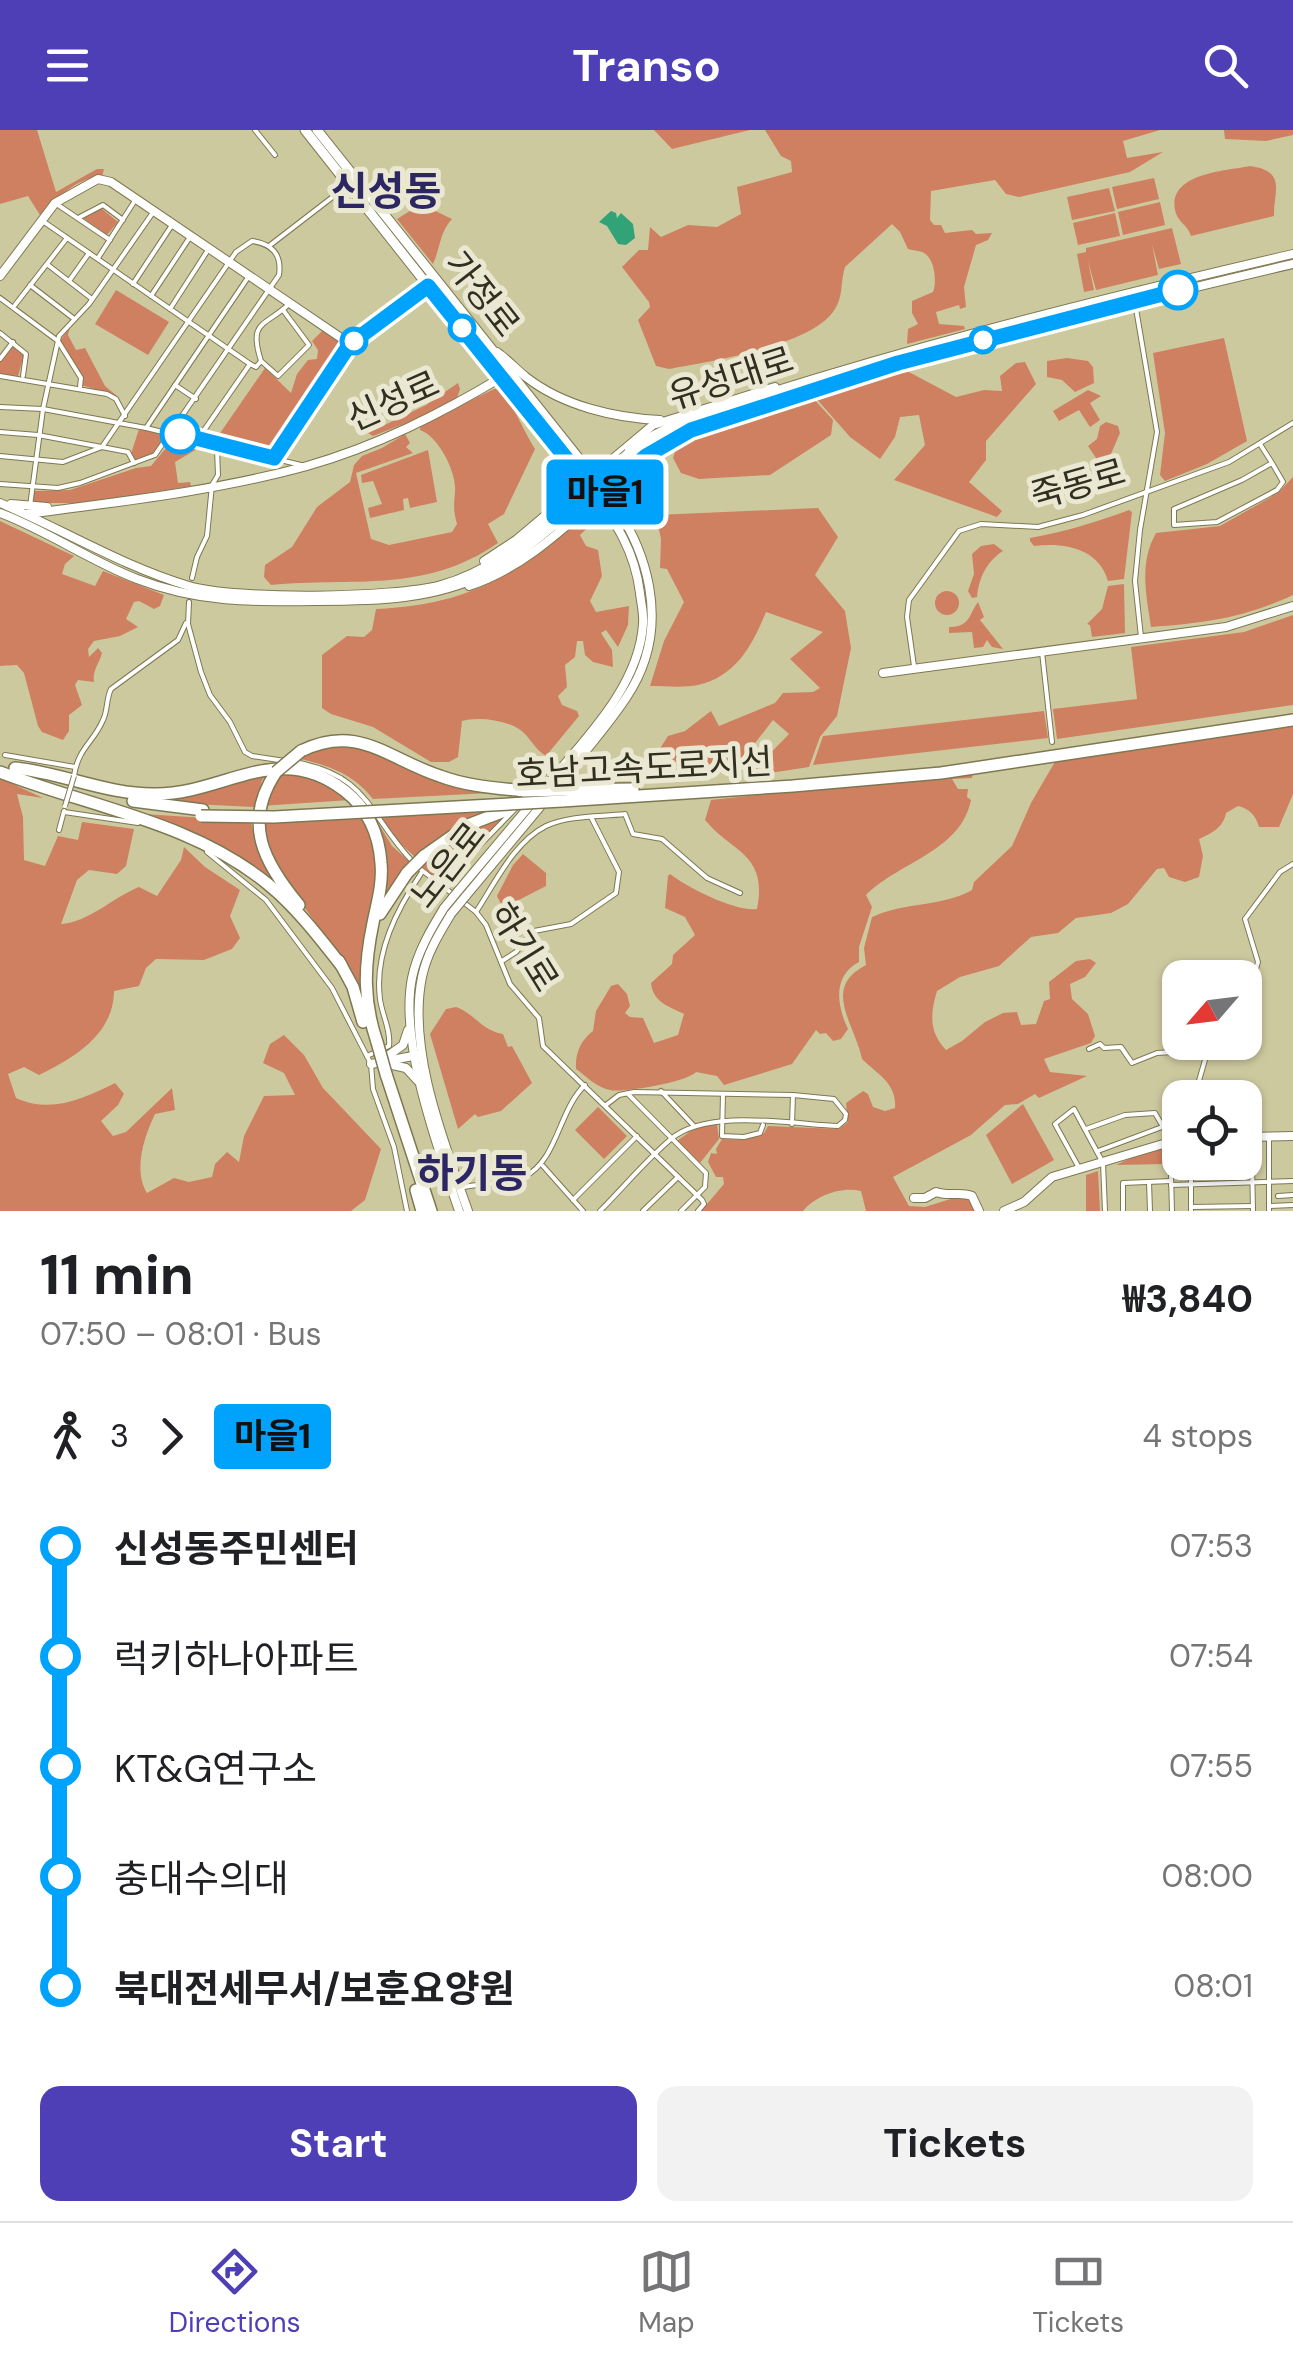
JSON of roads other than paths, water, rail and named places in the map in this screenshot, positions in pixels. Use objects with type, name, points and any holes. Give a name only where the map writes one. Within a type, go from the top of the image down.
[{"type":"highway","name":"호남고속도로지선","points":[[1,765],[71,793],[127,807],[202,813],[272,811],[682,791],[940,767],[1293,718]]},
{"type":"highway","points":[[431,1211],[352,987],[341,964],[279,880],[262,848],[259,827],[265,791],[276,772],[301,751],[314,744],[350,740],[372,744],[442,777],[562,798]]},
{"type":"highway","points":[[1,765],[213,848],[271,886],[341,964]]},
{"type":"highway","name":"호남고속도로지선","points":[[1,765],[72,787],[202,813]]},
{"type":"highway","points":[[15,768],[142,794],[189,791],[251,771],[276,768],[299,770],[331,781],[358,803],[379,842],[382,880],[366,956],[366,1001],[373,1054]]},
{"type":"highway","points":[[366,956],[387,899],[424,856],[468,825],[507,810],[562,798]]},
{"type":"highway","points":[[383,1076],[422,1211]]},
{"type":"main road","name":"가정로","points":[[305,130],[353,182]]},
{"type":"main road","name":"가정로","points":[[317,130],[353,182],[588,478]]},
{"type":"main road","name":"가정로","points":[[432,282],[490,348],[505,375]]},
{"type":"street","points":[[265,130],[257,132],[275,155]]},
{"type":"street","points":[[0,276],[56,203],[98,178],[112,182],[270,290],[287,307],[350,344]]},
{"type":"street","points":[[0,456],[63,462],[102,447],[228,262],[246,243],[268,246],[353,182]]},
{"type":"street","points":[[97,258],[136,199]]},
{"type":"street","points":[[56,203],[110,240]]},
{"type":"street","points":[[78,218],[102,206],[123,220]]},
{"type":"street","points":[[26,511],[58,341],[114,270],[154,210]]},
{"type":"street","points":[[40,220],[250,364],[256,367],[262,361]]},
{"type":"street","points":[[134,284],[174,224]]},
{"type":"street","points":[[151,296],[191,235]]},
{"type":"street","points":[[13,307],[67,238]]},
{"type":"street","points":[[0,484],[32,488],[80,483],[156,456],[279,275],[281,263],[268,246]]},
{"type":"street","points":[[170,309],[209,248]]},
{"type":"street","points":[[68,281],[89,253]]},
{"type":"street","name":"유성대로","points":[[0,513],[139,580],[194,596],[249,603],[391,602],[469,581],[504,565],[631,456],[689,426],[904,352],[1293,254]]},
{"type":"street","points":[[46,264],[92,299]]},
{"type":"street","name":"유성대로","points":[[1134,296],[1293,264]]},
{"type":"street","points":[[146,428],[249,276]]},
{"type":"street","points":[[274,458],[350,344],[432,282]]},
{"type":"street","points":[[30,285],[74,318]]},
{"type":"street","points":[[1134,296],[1156,432],[1136,580],[1141,637]]},
{"type":"street","points":[[0,298],[58,341],[81,378],[80,388]]},
{"type":"street","points":[[287,307],[309,345],[278,376],[262,361],[256,333],[263,320],[287,307]]},
{"type":"street","points":[[0,333],[26,354],[23,378]]},
{"type":"street","points":[[0,359],[13,342]]},
{"type":"street","points":[[490,348],[529,379],[583,406],[614,415],[664,420]]},
{"type":"street","points":[[198,439],[250,364]]},
{"type":"street","name":"신성로","points":[[12,518],[26,511],[212,485],[305,466],[418,424],[505,375]]},
{"type":"street","points":[[0,376],[50,382],[116,399],[125,416]]},
{"type":"street","points":[[420,592],[494,556],[642,432],[664,420],[772,388],[824,381]]},
{"type":"street","points":[[420,592],[468,586],[499,574],[530,554],[646,456],[691,430],[780,403],[824,381]]},
{"type":"street","points":[[174,384],[196,400]]},
{"type":"street","points":[[0,406],[43,409],[146,428],[305,466]]},
{"type":"street","name":"죽동로","points":[[914,669],[908,600],[959,531],[981,524],[1038,527],[1148,493],[1229,462],[1293,423]]},
{"type":"street","points":[[0,432],[128,452],[134,463]]},
{"type":"street","points":[[1260,444],[1283,480],[1277,490],[1217,522],[1174,525],[1174,509],[1272,463]]},
{"type":"street","points":[[192,578],[207,536],[212,485],[218,475],[218,446]]},
{"type":"street","name":"가정로","points":[[588,478],[606,492]]},
{"type":"street","name":"노은로","points":[[461,894],[532,790],[617,695],[639,646],[644,622],[638,576],[622,532],[588,478]]},
{"type":"street","name":"노은로","points":[[468,1211],[418,1055],[409,1015],[412,977],[426,938],[626,698],[641,670],[653,601],[646,565],[606,492]]},
{"type":"street","name":"유성대로","points":[[0,503],[26,511],[112,558],[195,588],[263,594],[420,592]]},
{"type":"street","points":[[48,525],[46,518],[53,510]]},
{"type":"street","name":"하기로","points":[[188,602],[187,613],[204,683],[245,752],[315,767],[346,780],[361,792],[384,829],[422,871],[476,912],[492,935],[515,992],[539,1018],[543,1046],[696,1196]]},
{"type":"street","points":[[883,674],[1226,627],[1293,606]]},
{"type":"street","points":[[59,830],[75,768],[105,716],[108,695],[178,640],[187,613]]},
{"type":"street","points":[[1042,652],[1052,742]]},
{"type":"street","points":[[1,765],[75,768]]},
{"type":"street","points":[[441,885],[503,823],[544,774]]},
{"type":"street","points":[[65,809],[160,829],[202,848],[247,882],[281,918],[327,980],[360,1048],[406,1068],[422,1087]]},
{"type":"street","points":[[476,912],[513,856],[540,830],[555,823],[625,814],[633,834],[662,839],[707,878],[740,894]]},
{"type":"street","points":[[502,961],[534,932],[571,924],[616,893],[619,872],[591,817]]},
{"type":"street","points":[[1257,960],[1245,919],[1280,872],[1293,864]]},
{"type":"street","points":[[373,1054],[389,1046],[390,1038],[379,994],[381,960],[397,913],[422,871]]},
{"type":"street","name":"노은로","points":[[447,911],[422,978],[418,1055],[422,1087],[458,1211]]},
{"type":"street","points":[[373,1054],[403,1044],[409,1015]]},
{"type":"street","points":[[1089,1049],[1100,1044],[1104,1048],[1124,1048],[1132,1063],[1162,1053]]},
{"type":"street","points":[[373,1054],[418,1055]]},
{"type":"street","points":[[373,1054],[373,1090],[394,1147],[406,1211]]},
{"type":"street","points":[[460,1188],[515,1180],[542,1165],[571,1098],[585,1085]]},
{"type":"street","points":[[600,1211],[672,1138],[694,1126],[722,1121],[838,1126],[846,1117],[836,1100],[792,1095],[661,1091],[628,1094],[614,1098],[606,1106]]},
{"type":"street","points":[[661,1091],[694,1126]]},
{"type":"street","points":[[628,1094],[706,1173],[705,1187],[681,1211]]},
{"type":"street","points":[[723,1094],[722,1136],[760,1133],[763,1123]]},
{"type":"street","points":[[792,1095],[792,1124]]},
{"type":"street","points":[[1080,1170],[1055,1124],[1074,1110],[1103,1163],[1105,1211]]},
{"type":"street","points":[[1086,1129],[1125,1115],[1151,1112],[1162,1127],[1098,1150]]},
{"type":"street","points":[[573,1200],[636,1136]]},
{"type":"street","points":[[1262,1137],[1293,1136]]},
{"type":"street","points":[[1269,1137],[1269,1209],[1293,1206]]},
{"type":"street","points":[[1004,1211],[1024,1202],[1052,1177],[1162,1143]]},
{"type":"street","points":[[542,1165],[583,1211]]},
{"type":"street","points":[[643,1211],[678,1176]]},
{"type":"street","points":[[1171,1180],[1172,1211]]},
{"type":"street","points":[[1190,1180],[1191,1209],[1253,1208],[1253,1182]]},
{"type":"street","points":[[1124,1211],[1123,1183],[1293,1181]]},
{"type":"street","points":[[1150,1182],[1150,1211]]},
{"type":"street","points":[[914,1198],[936,1192],[948,1196],[964,1193],[972,1196],[979,1211]]},
{"type":"street","points":[[696,1196],[704,1204],[698,1211]]},
{"type":"street","points":[[1278,1196],[1293,1196]]},
{"type":"district","name":"신성동","points":[[386,191]]},
{"type":"district","name":"하기동","points":[[472,1173]]}]
